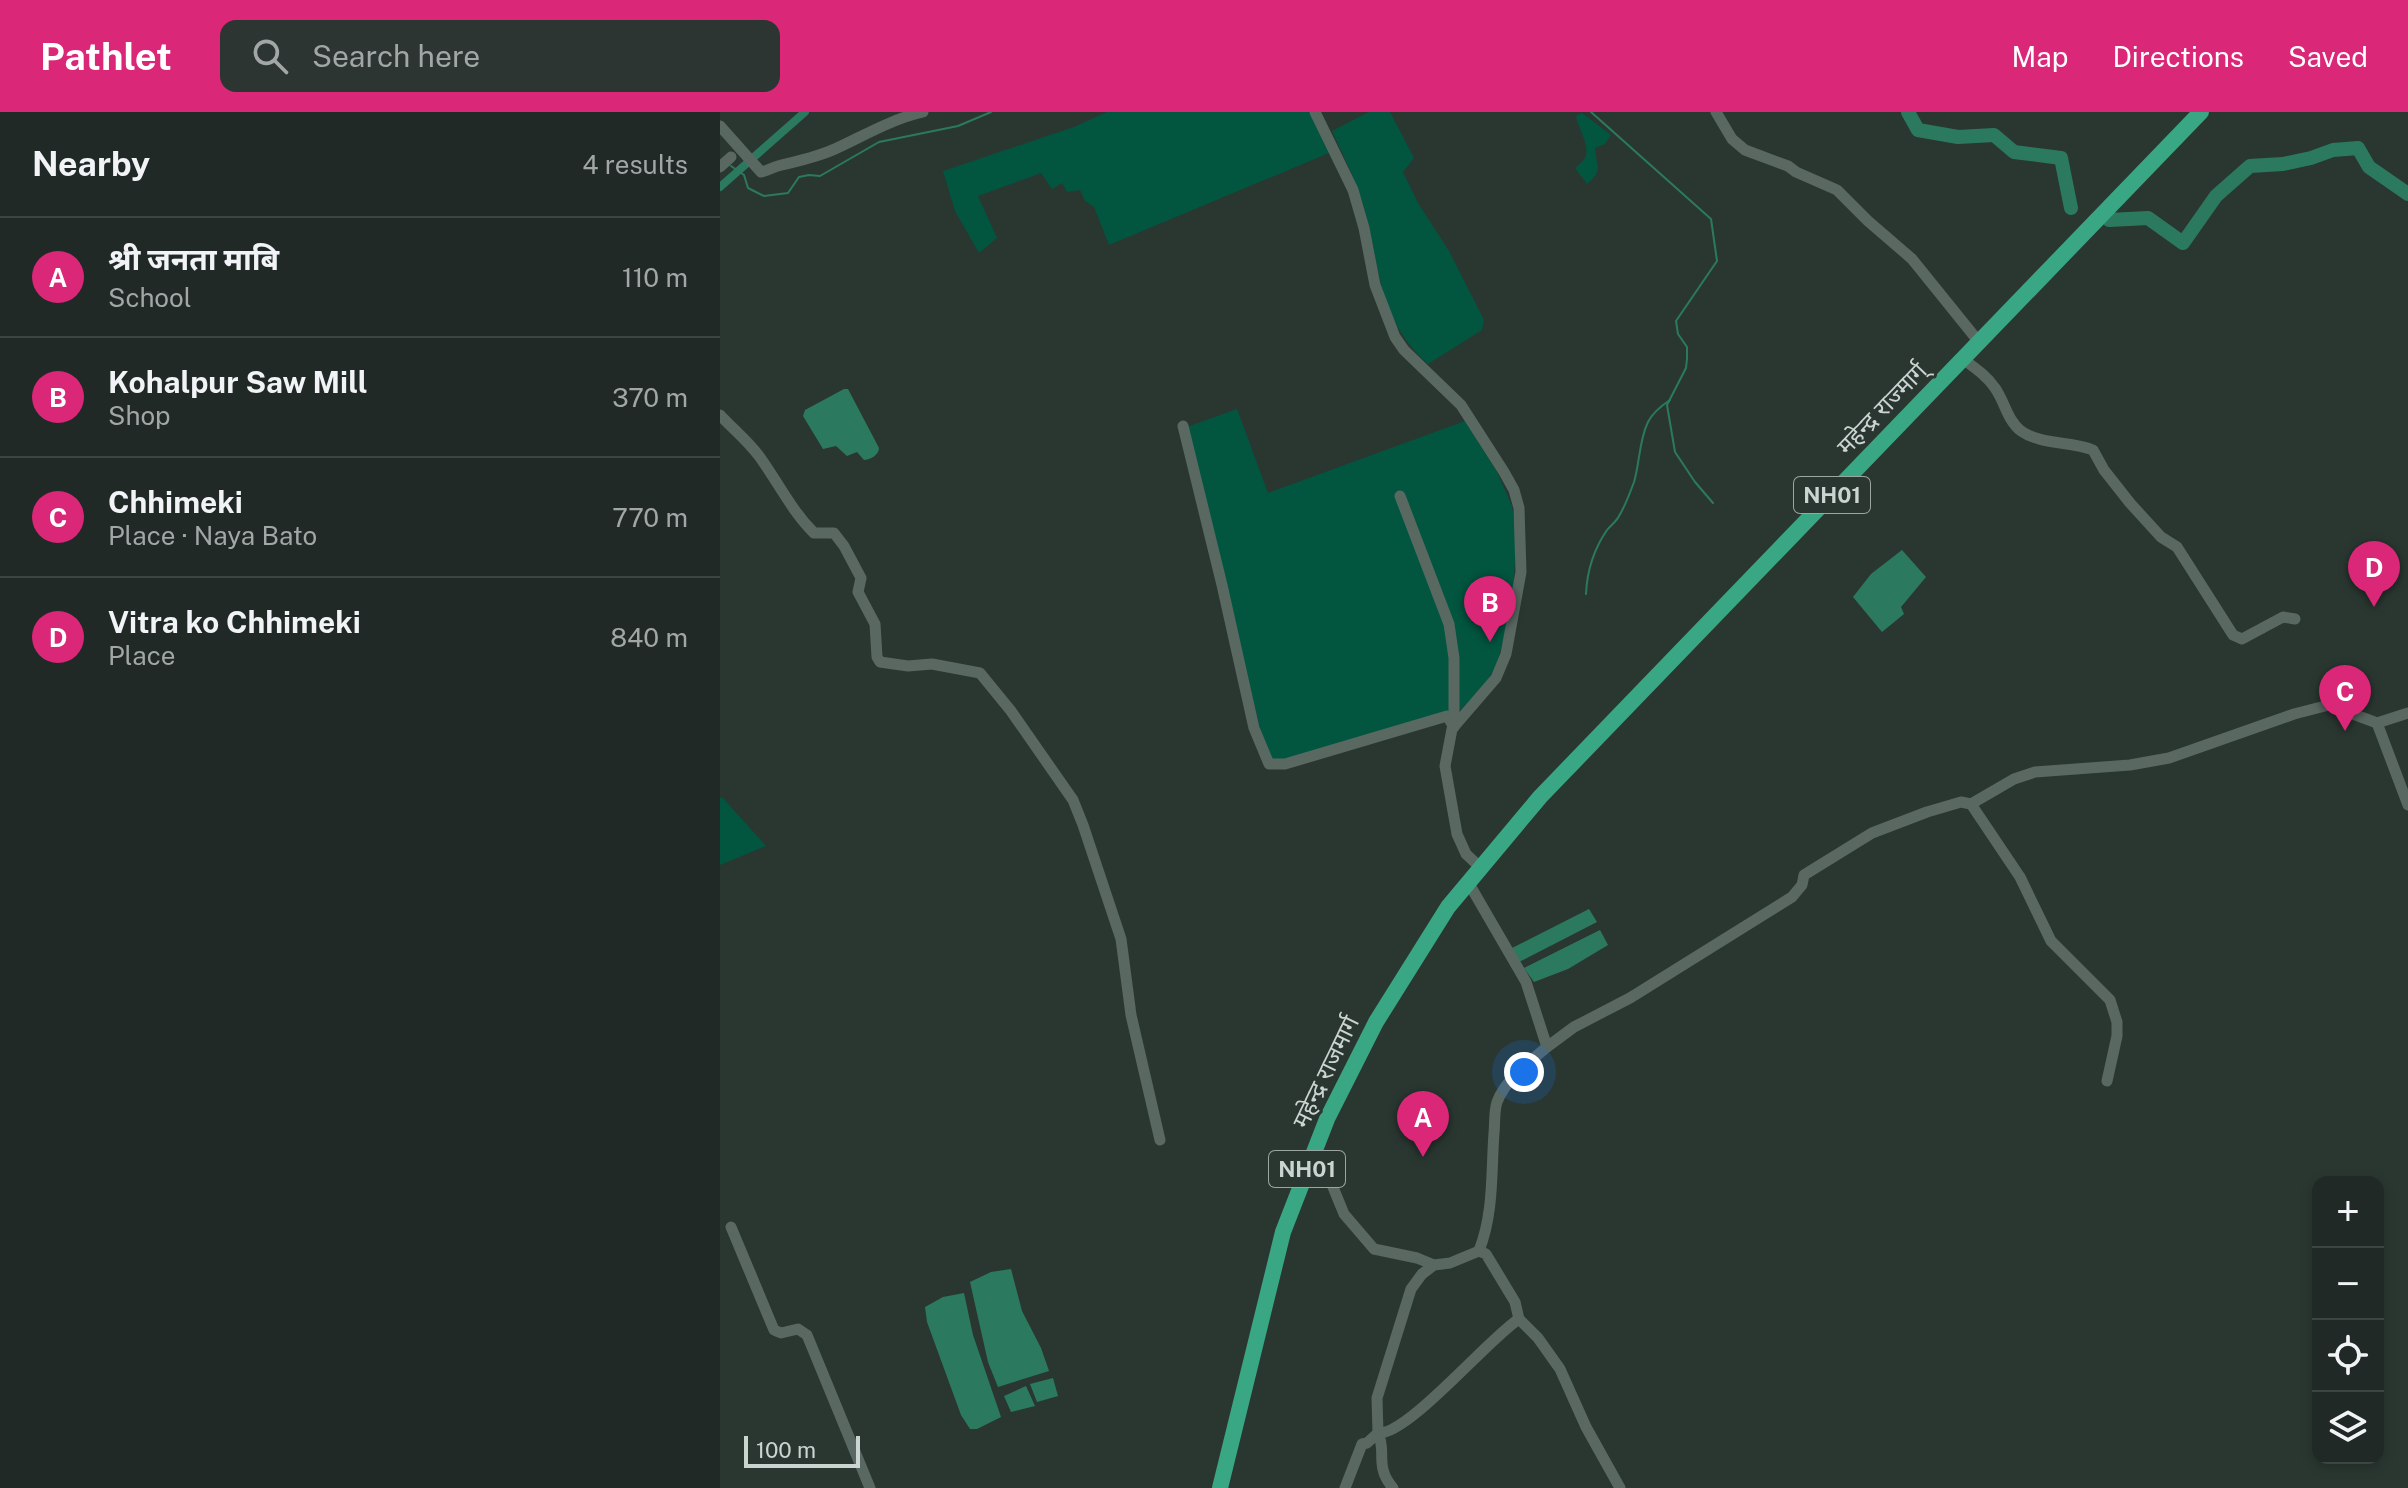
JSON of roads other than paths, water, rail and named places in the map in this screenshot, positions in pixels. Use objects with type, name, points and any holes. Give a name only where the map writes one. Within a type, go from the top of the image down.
[{"type":"highway","name":"महेन्द्र राज्मार्ग्","points":[[1468,882],[1540,797],[2201,112]]},
{"type":"highway","name":"महेन्द्र राजमार्ग","points":[[1220,1488],[1283,1232],[1327,1119],[1376,1022],[1448,907],[1468,882]]},
{"type":"street","points":[[720,126],[761,172],[799,163],[923,112]]},
{"type":"street","points":[[1315,112],[1353,190],[1375,285],[1395,337],[1404,350],[1461,405],[1504,472],[1519,508],[1521,572],[1506,654],[1496,678],[1454,727]]},
{"type":"street","points":[[1716,112],[1732,139],[1745,150],[1788,166],[1837,190],[1906,253],[1979,342]]},
{"type":"street","points":[[720,167],[731,157]]},
{"type":"street","points":[[1963,359],[1996,389],[2011,421],[2021,431],[2032,437],[2093,450],[2104,470],[2130,503],[2161,537],[2177,547],[2233,635],[2242,639],[2283,617],[2295,619]]},
{"type":"street","points":[[720,415],[757,453],[784,498],[814,533],[829,531],[844,546],[861,578],[858,592],[875,624],[880,662],[908,666],[932,664],[980,673],[1011,711],[1073,800],[1121,939],[1131,1015],[1160,1140]]},
{"type":"street","points":[[1183,426],[1254,728],[1269,764],[1285,764],[1447,716],[1454,727]]},
{"type":"street","points":[[1400,496],[1449,624],[1454,658],[1454,727],[1445,766],[1455,820],[1466,854],[1481,868]]},
{"type":"street","points":[[1479,1251],[1489,1224],[1496,1104],[1508,1083],[1574,1027],[1630,998],[1792,897],[1802,885],[1804,875],[1872,833],[1961,802],[1971,804],[2014,779],[2035,772],[2130,765],[2169,758],[2294,714],[2329,705],[2377,723],[2408,713]]},
{"type":"street","points":[[2377,723],[2408,805]]},
{"type":"street","points":[[1971,804],[2020,877],[2051,941],[2110,1000],[2117,1022],[2117,1036],[2107,1081]]},
{"type":"street","points":[[1468,882],[1526,982],[1547,1047]]},
{"type":"street","points":[[1310,1163],[1328,1175],[1344,1214],[1374,1249],[1434,1265],[1450,1263],[1479,1251],[1486,1254],[1515,1302],[1519,1319],[1538,1338],[1560,1369],[1586,1427],[1620,1488]]},
{"type":"street","points":[[731,1227],[774,1330],[781,1333],[798,1329],[807,1335],[870,1488]]},
{"type":"street","points":[[1393,1488],[1386,1480],[1380,1462],[1377,1398],[1411,1289],[1434,1265]]},
{"type":"street","points":[[1378,1433],[1385,1434],[1425,1405],[1488,1344],[1519,1319]]},
{"type":"street","points":[[1345,1488],[1362,1444],[1378,1433]]},
{"type":"waterway","points":[[720,187],[805,112]]},
{"type":"waterway","points":[[731,166],[744,175],[748,188],[764,196],[788,193],[799,177],[820,176],[879,142],[958,126],[991,112]]},
{"type":"waterway","points":[[1591,112],[1711,219],[1717,261],[1676,321],[1678,334],[1687,347],[1687,359],[1686,368],[1667,405],[1675,452],[1713,503]]},
{"type":"waterway","points":[[1908,112],[1918,130],[1958,137],[1994,135],[2014,152],[2061,158],[2071,208]]},
{"type":"waterway","points":[[2109,220],[2148,218],[2183,243],[2216,196],[2250,166],[2283,164],[2333,150],[2358,148],[2369,167],[2408,194]]},
{"type":"waterway","points":[[1586,594],[1595,553],[1602,537],[1621,512],[1634,482],[1648,422],[1670,400]]},
{"type":"place","name":"Vitra ko Chhimeki","points":[[2374,607]]},
{"type":"place","name":"Kohalpur Saw Mill","points":[[1490,642]]},
{"type":"place","name":"Chhimeki","points":[[2345,731]]},
{"type":"place","name":"श्री जनता माबि","points":[[1423,1157]]}]
